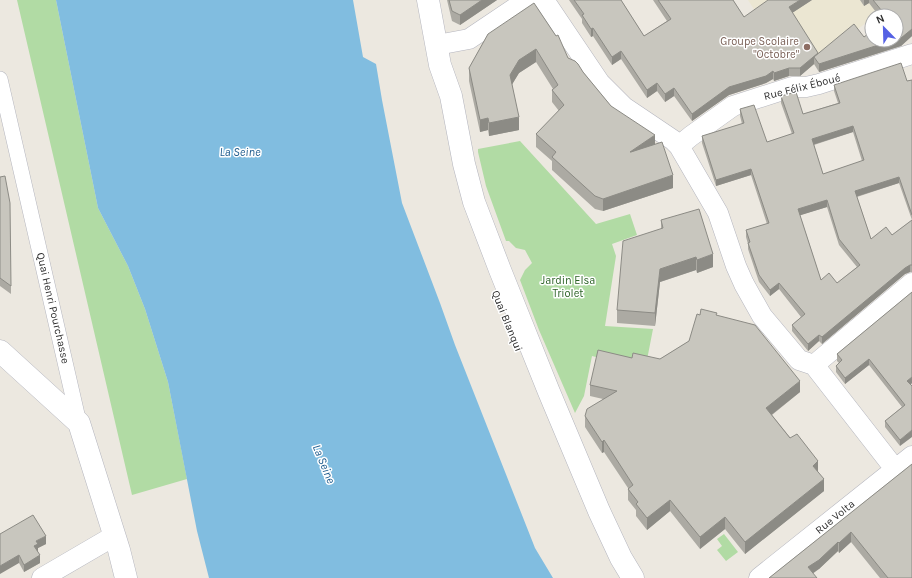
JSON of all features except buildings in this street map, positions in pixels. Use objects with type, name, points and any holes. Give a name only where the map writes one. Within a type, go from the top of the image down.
[{"type":"main road","name":"Quai Blanqui","points":[[428,0],[438,55],[438,94],[463,208],[591,527],[604,546],[621,558],[633,578]]},
{"type":"main road","points":[[0,351],[79,423]]},
{"type":"main road","name":"Quai Henri Pourchasse","points":[[79,423],[119,550],[126,578]]},
{"type":"street","points":[[438,55],[469,38],[527,0]]},
{"type":"street","points":[[544,0],[600,83],[624,107],[673,140],[678,146],[718,213],[736,266],[744,284],[762,316],[799,360],[814,366],[895,469]]},
{"type":"street","name":"Rue Félix Éboué","points":[[678,146],[733,106],[792,87],[806,87],[818,84],[912,54]]},
{"type":"street","name":"Quai Henri Pourchasse","points":[[0,79],[79,423]]},
{"type":"street","points":[[814,366],[912,283]]},
{"type":"street","name":"Rue Volta","points":[[759,578],[912,456]]},
{"type":"street","points":[[42,578],[114,536]]},
{"type":"shaded area","name":"Groupe Scolaire \"Octobre\"","points":[[748,0],[894,0],[884,8],[864,8],[864,24],[798,77]]},
{"type":"green space","points":[[17,0],[56,0],[98,208],[128,266],[145,309],[168,382],[187,479],[132,495]]},
{"type":"green space","name":"Jardin Elsa Triolet","points":[[520,141],[596,224],[630,214],[637,235],[612,244],[616,256],[605,326],[653,329],[646,365],[631,366],[592,356],[584,396],[575,413],[539,330],[520,280],[525,270],[532,263],[525,250],[516,248],[509,241],[506,241],[486,186],[478,152],[478,149]]},
{"type":"green space","points":[[724,534],[738,552],[726,561],[717,550],[722,546],[717,539]]},
{"type":"water","name":"La Seine","points":[[56,0],[353,0],[363,57],[376,64],[402,203],[455,345],[535,548],[553,578],[209,578],[197,531],[168,382],[145,309],[128,266],[98,208]]},
{"type":"place","name":"Groupe Scolaire \"Octobre\"","points":[[807,47]]}]
